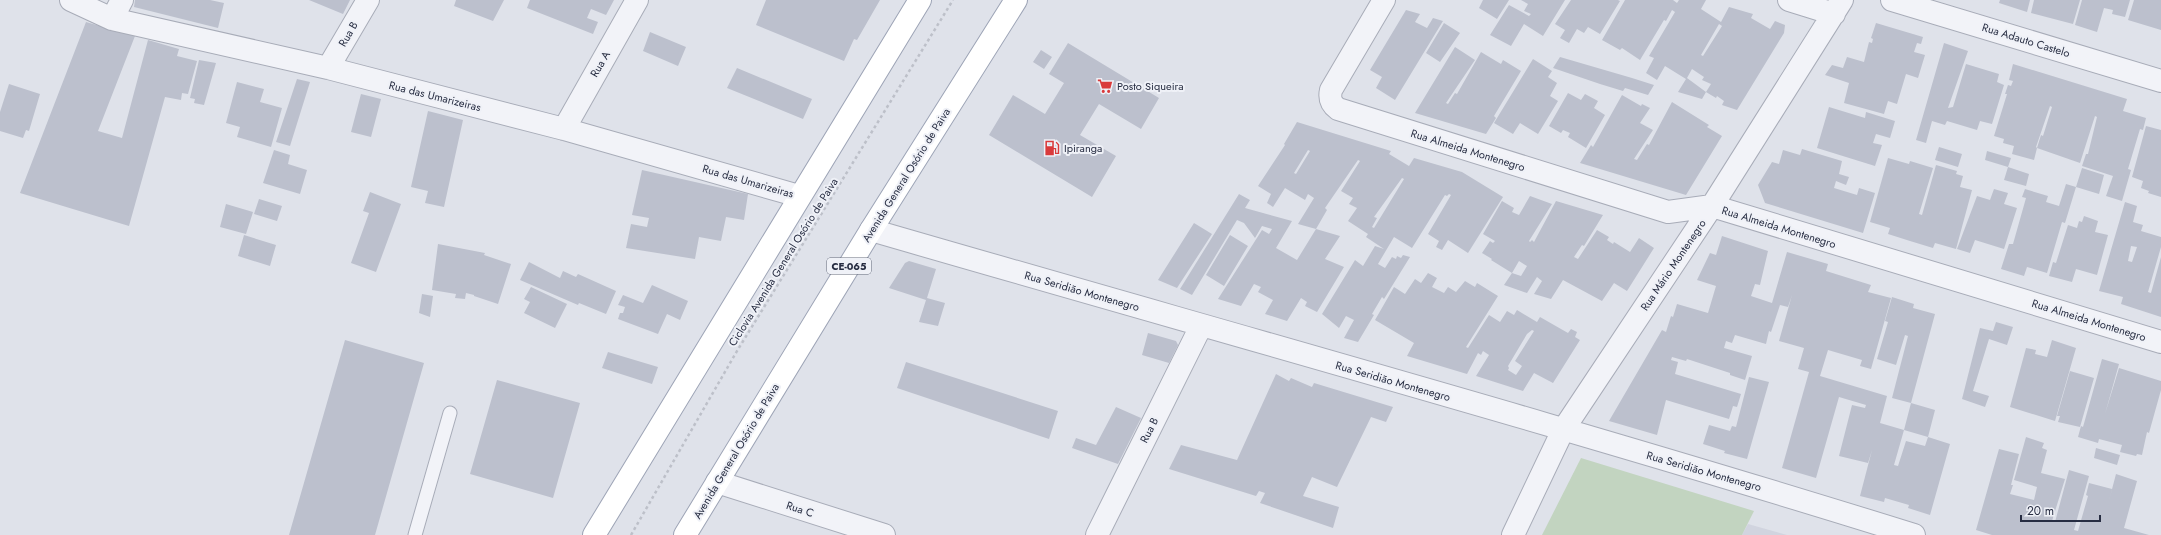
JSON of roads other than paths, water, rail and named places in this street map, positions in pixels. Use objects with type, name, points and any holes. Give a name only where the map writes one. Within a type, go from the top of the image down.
[{"type":"main road","points":[[594,535],[799,196],[920,0]]},
{"type":"main road","name":"Avenida General Osório de Paiva","points":[[685,535],[871,230],[1016,0]]},
{"type":"street","name":"Rua das Umarizeiras","points":[[71,0],[112,19],[328,68],[564,129],[799,196]]},
{"type":"street","points":[[112,19],[122,0]]},
{"type":"street","name":"Rua B","points":[[328,68],[368,0]]},
{"type":"street","name":"Rua A","points":[[564,129],[637,0]]},
{"type":"street","name":"Rua Almeida Montenegro","points":[[1384,0],[1331,90],[1331,101],[1333,106],[1338,109],[1668,212],[1712,206],[2161,342]]},
{"type":"street","points":[[1788,0],[1838,7]]},
{"type":"street","name":"Rua Adauto Castelo","points":[[1892,0],[2161,81]]},
{"type":"street","name":"Rua Mário Montenegro","points":[[1513,535],[1563,430],[1712,206],[1838,7]]},
{"type":"street","name":"Rua Seridião Montenegro","points":[[871,230],[1769,490],[1914,535]]},
{"type":"street","name":"Rua B","points":[[1097,535],[1201,326]]},
{"type":"street","name":"Rua C","points":[[717,482],[884,535]]},
{"type":"lane","points":[[415,535],[450,413]]},
{"type":"place","name":"Posto Siqueira","points":[[1105,86]]},
{"type":"place","name":"Ipiranga","points":[[1052,148]]}]
